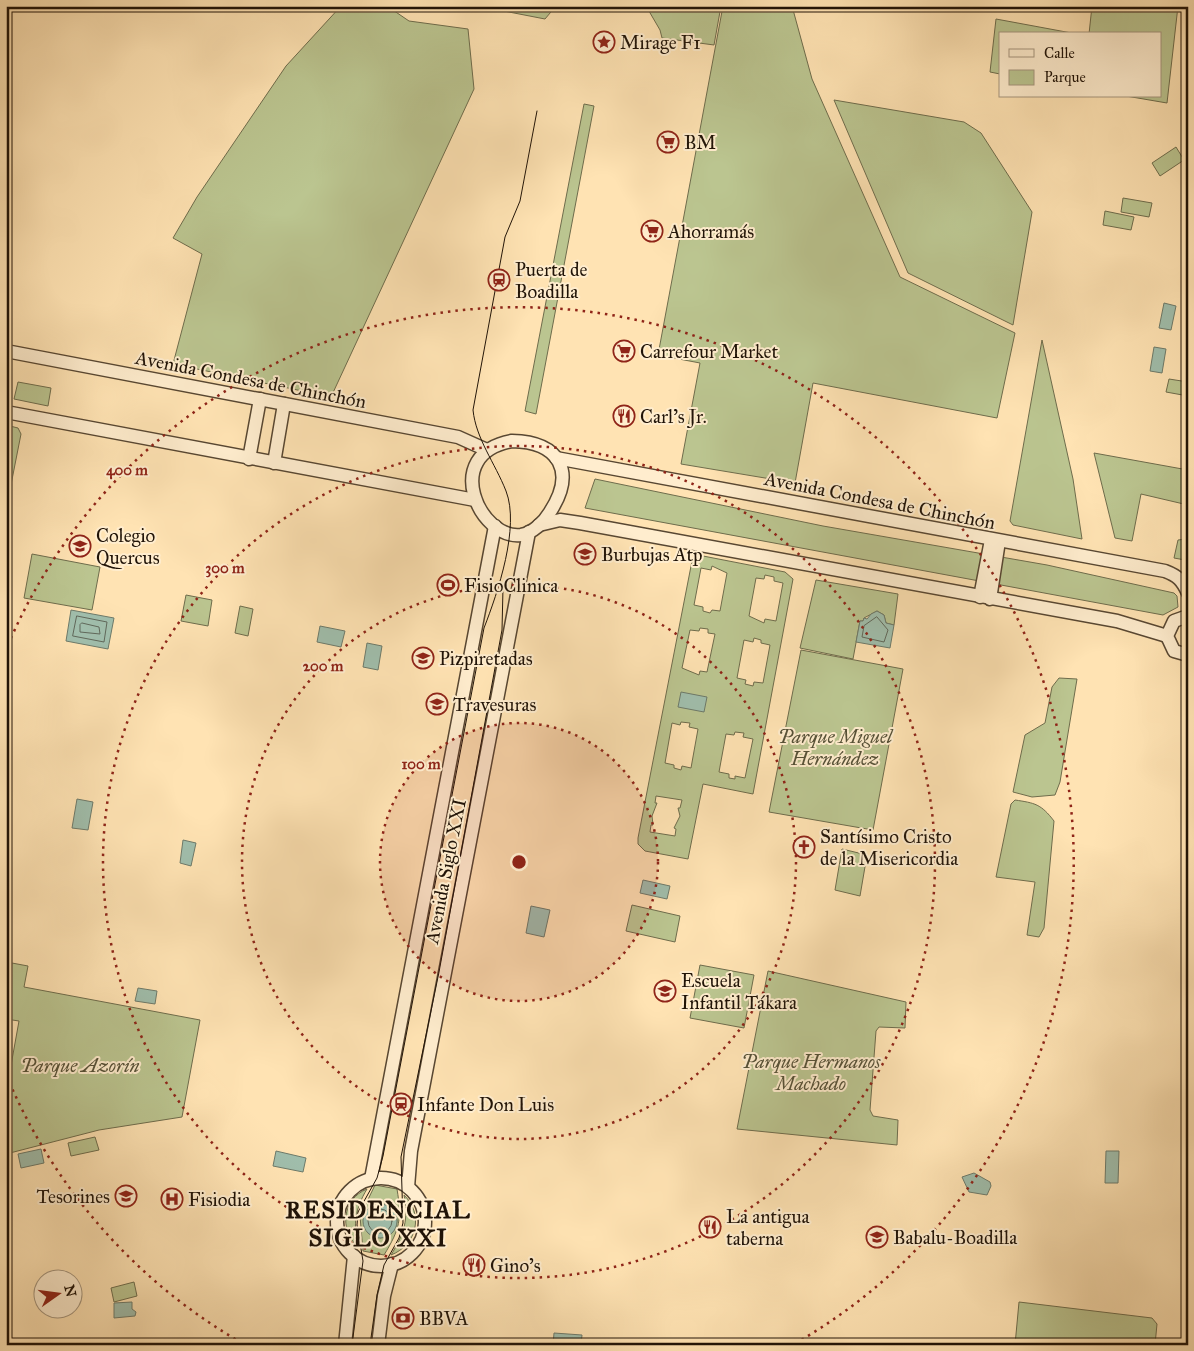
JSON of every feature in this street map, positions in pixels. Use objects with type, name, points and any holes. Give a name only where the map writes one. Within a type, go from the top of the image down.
[{"type":"street","name":"Avenida Condesa de Chinchón","points":[[6,351],[458,437],[487,450]]},
{"type":"street","points":[[249,459],[260,400]]},
{"type":"street","points":[[274,464],[284,404]]},
{"type":"street","points":[[6,412],[274,464],[475,500]]},
{"type":"street","points":[[534,529],[554,506],[563,486],[563,471],[556,458],[538,446],[519,442],[503,443],[487,450],[478,460],[474,473],[472,484],[475,500],[495,526],[509,534],[534,529],[560,520],[692,542],[985,598],[1117,621],[1167,636],[1174,651],[1188,655]]},
{"type":"street","name":"Avenida Condesa de Chinchón","points":[[556,458],[995,541],[1165,571],[1182,576],[1188,593]]},
{"type":"street","name":"Avenida Siglo XXI","points":[[371,1179],[495,526]]},
{"type":"street","name":"Avenida Siglo XXI","points":[[408,1188],[411,1151],[534,529]]},
{"type":"street","points":[[985,598],[995,541]]},
{"type":"street","points":[[1167,636],[1174,621],[1188,616]]},
{"type":"street","points":[[389,1178],[408,1188],[421,1204],[424,1214],[424,1230],[420,1242],[413,1252],[392,1264],[373,1265],[354,1256],[341,1238],[338,1227],[339,1208],[351,1189],[371,1179],[389,1178]]},
{"type":"street","points":[[345,1345],[354,1256]]},
{"type":"street","points":[[378,1345],[384,1296],[392,1264]]},
{"type":"green space","points":[[341,6],[387,6],[409,21],[468,29],[474,89],[331,397],[173,364],[202,254],[173,238],[197,197],[286,66]]},
{"type":"green space","points":[[478,6],[556,6],[545,19]]},
{"type":"green space","points":[[646,6],[721,6],[714,45],[662,38],[660,30]]},
{"type":"green space","points":[[723,6],[792,6],[812,79],[900,277],[1015,333],[997,418],[813,383],[795,483],[681,464],[700,363],[658,355]]},
{"type":"green space","points":[[1092,6],[1178,6],[1167,103],[1138,98],[1162,98],[1162,32],[1089,32]]},
{"type":"green space","points":[[996,19],[1066,32],[999,32],[999,74],[990,72]]},
{"type":"green space","points":[[834,100],[964,122],[981,133],[1032,212],[1013,325],[908,273]]},
{"type":"green space","points":[[584,104],[594,106],[536,414],[525,411]]},
{"type":"green space","points":[[1176,147],[1184,160],[1160,176],[1152,163]]},
{"type":"green space","points":[[1123,198],[1152,203],[1149,217],[1121,212]]},
{"type":"green space","points":[[1105,211],[1134,217],[1131,230],[1103,225]]},
{"type":"green space","points":[[1042,340],[1073,479],[1082,539],[1013,525],[1010,521]]},
{"type":"green space","points":[[1169,379],[1188,382],[1188,396],[1166,392]]},
{"type":"green space","points":[[18,382],[51,388],[48,406],[14,399]]},
{"type":"green space","points":[[6,425],[18,428],[21,434],[6,510]]},
{"type":"green space","points":[[1094,453],[1188,470],[1188,505],[1141,494],[1132,541],[1115,538]]},
{"type":"green space","points":[[595,479],[823,526],[1047,565],[1174,593],[1177,596],[1178,607],[1163,615],[585,508]]},
{"type":"green space","points":[[1188,533],[1188,565],[1185,560],[1174,558],[1178,540],[1186,539]]},
{"type":"green space","points":[[32,554],[100,567],[92,610],[24,598]]},
{"type":"green space","points":[[698,555],[785,572],[793,579],[753,794],[703,784],[688,859],[645,851],[638,844],[638,838],[692,561]],"holes":[[[712,566],[727,573],[720,611],[712,610],[710,613],[703,611],[703,607],[694,605],[701,568],[711,570]],[[765,575],[774,577],[774,581],[783,583],[776,621],[765,619],[764,623],[749,616],[756,578],[764,579]],[[708,629],[708,633],[715,634],[707,672],[700,671],[699,675],[682,668],[690,630]],[[754,638],[761,640],[761,643],[770,645],[763,683],[754,682],[753,686],[745,684],[746,680],[737,678],[744,640],[753,642]],[[681,722],[690,723],[689,727],[698,729],[691,768],[682,766],[681,770],[674,768],[674,765],[665,763],[672,723],[680,725]],[[744,733],[743,737],[753,739],[745,778],[735,776],[735,779],[729,778],[729,774],[719,772],[726,734]],[[656,796],[682,800],[680,808],[678,808],[680,816],[674,828],[676,829],[675,836],[650,832],[651,825],[653,825],[652,816],[657,803],[655,803]]]},
{"type":"green space","points":[[816,580],[898,594],[894,625],[886,623],[884,615],[877,611],[864,618],[863,621],[860,621],[853,659],[800,648]]},
{"type":"green space","points":[[186,595],[212,600],[208,626],[181,621]]},
{"type":"green space","points":[[240,606],[253,609],[248,636],[235,633]]},
{"type":"green space","name":"Parque Miguel Hernández","points":[[801,650],[903,669],[873,830],[769,812]]},
{"type":"green space","points":[[1059,678],[1077,679],[1060,782],[1055,795],[1032,797],[1013,792],[1025,735],[1045,723],[1052,687]]},
{"type":"green space","points":[[1015,800],[1037,805],[1054,821],[1044,928],[1039,937],[1027,935],[1035,882],[996,877],[1011,804]]},
{"type":"green space","points":[[842,849],[867,855],[860,896],[835,890]]},
{"type":"green space","points":[[632,905],[680,916],[675,942],[626,931]]},
{"type":"green space","name":"Parque Azorín","points":[[12,963],[28,966],[24,987],[200,1020],[182,1117],[99,1130],[6,1154],[6,1093],[19,1021],[6,1019],[6,995]]},
{"type":"green space","points":[[700,965],[754,975],[744,1028],[690,1018]]},
{"type":"green space","name":"Parque Hermanos Machado","points":[[768,971],[906,1002],[905,1028],[879,1027],[876,1031],[870,1110],[873,1116],[898,1120],[897,1145],[737,1129]]},
{"type":"green space","points":[[95,1137],[99,1150],[71,1156],[68,1143]]},
{"type":"green space","points":[[375,1185],[397,1189],[398,1224],[384,1255],[363,1251],[360,1216]],"holes":[[[378,1203],[386,1204],[396,1213],[396,1226],[388,1236],[380,1238]]]},
{"type":"green space","points":[[367,1189],[356,1217],[358,1247],[348,1232],[346,1215],[352,1200]]},
{"type":"green space","points":[[404,1195],[414,1211],[415,1228],[407,1244],[391,1255],[402,1233],[406,1219]]},
{"type":"green space","points":[[134,1282],[137,1296],[114,1302],[111,1288]]},
{"type":"green space","points":[[1019,1302],[1152,1318],[1157,1324],[1155,1345],[1015,1345]]},
{"type":"water","points":[[1164,303],[1176,306],[1171,330],[1159,328]]},
{"type":"water","points":[[1154,347],[1166,349],[1162,373],[1150,371]]},
{"type":"water","points":[[71,610],[114,618],[108,649],[66,641]]},
{"type":"water","points":[[877,611],[884,615],[886,623],[894,625],[890,648],[856,642],[860,621],[863,621],[864,618],[867,619]]},
{"type":"water","points":[[320,626],[345,631],[341,647],[317,642]]},
{"type":"water","points":[[367,643],[382,646],[378,670],[363,667]]},
{"type":"water","points":[[681,692],[707,697],[704,712],[678,707]]},
{"type":"water","points":[[77,799],[93,802],[88,830],[72,828]]},
{"type":"water","points":[[183,840],[196,843],[191,866],[180,863]]},
{"type":"water","points":[[643,880],[670,886],[667,899],[640,893]]},
{"type":"water","points":[[531,906],[550,910],[544,937],[526,933]]},
{"type":"water","points":[[138,988],[157,991],[155,1004],[135,1001]]},
{"type":"water","points":[[41,1149],[44,1163],[21,1168],[18,1154]]},
{"type":"water","points":[[276,1151],[306,1158],[303,1172],[273,1166]]},
{"type":"water","points":[[1106,1151],[1119,1151],[1118,1183],[1105,1183]]},
{"type":"water","points":[[974,1173],[990,1182],[991,1186],[987,1195],[969,1192],[962,1177]]},
{"type":"water","points":[[380,1204],[387,1205],[392,1209],[396,1214],[396,1228],[392,1233],[387,1237],[380,1238],[373,1237],[368,1233],[364,1228],[363,1221],[364,1214],[368,1209],[373,1205]]},
{"type":"water","points":[[132,1302],[132,1309],[136,1312],[135,1316],[114,1318],[114,1303]]},
{"type":"water","points":[[554,1333],[582,1335],[581,1345],[553,1345]]},
{"type":"tram line","points":[[352,1345],[363,1261],[357,1225],[358,1212],[377,1178],[383,1156],[484,628],[501,578],[509,541],[510,506],[506,491],[482,441],[473,410],[505,237],[520,201],[537,111]]},
{"type":"tram line","points":[[370,1345],[377,1295],[384,1265],[399,1238],[403,1223],[401,1157],[439,972],[502,630],[503,588]]},
{"type":"place","name":"Mirage F1","points":[[604,42]]},
{"type":"place","name":"BM","points":[[668,142]]},
{"type":"place","name":"Ahorramás","points":[[652,231]]},
{"type":"place","name":"Puerta de Boadilla","points":[[499,280]]},
{"type":"place","name":"Carrefour Market","points":[[624,351]]},
{"type":"place","name":"Carl's Jr.","points":[[624,416]]},
{"type":"place","name":"Colegio Quercus","points":[[80,546]]},
{"type":"place","name":"Burbujas Atp","points":[[585,554]]},
{"type":"place","name":"FisioClinica","points":[[448,585]]},
{"type":"place","name":"Pizpiretadas","points":[[423,658]]},
{"type":"place","name":"Travesuras","points":[[437,704]]},
{"type":"place","name":"Santísimo Cristo de la Misericordia","points":[[804,847]]},
{"type":"place","name":"Escuela Infantil Tákara","points":[[665,991]]},
{"type":"place","name":"Infante Don Luis","points":[[401,1104]]},
{"type":"place","name":"Tesorines","points":[[126,1196]]},
{"type":"place","name":"Fisiodia","points":[[172,1199]]},
{"type":"place","name":"La antigua taberna","points":[[710,1227]]},
{"type":"place","name":"Babalu-Boadilla","points":[[877,1237]]},
{"type":"place","name":"Gino's","points":[[474,1265]]},
{"type":"place","name":"BBVA","points":[[403,1318]]},
{"type":"district","name":"RESIDENCIAL SIGLO XXI","points":[[378,1224]]}]
